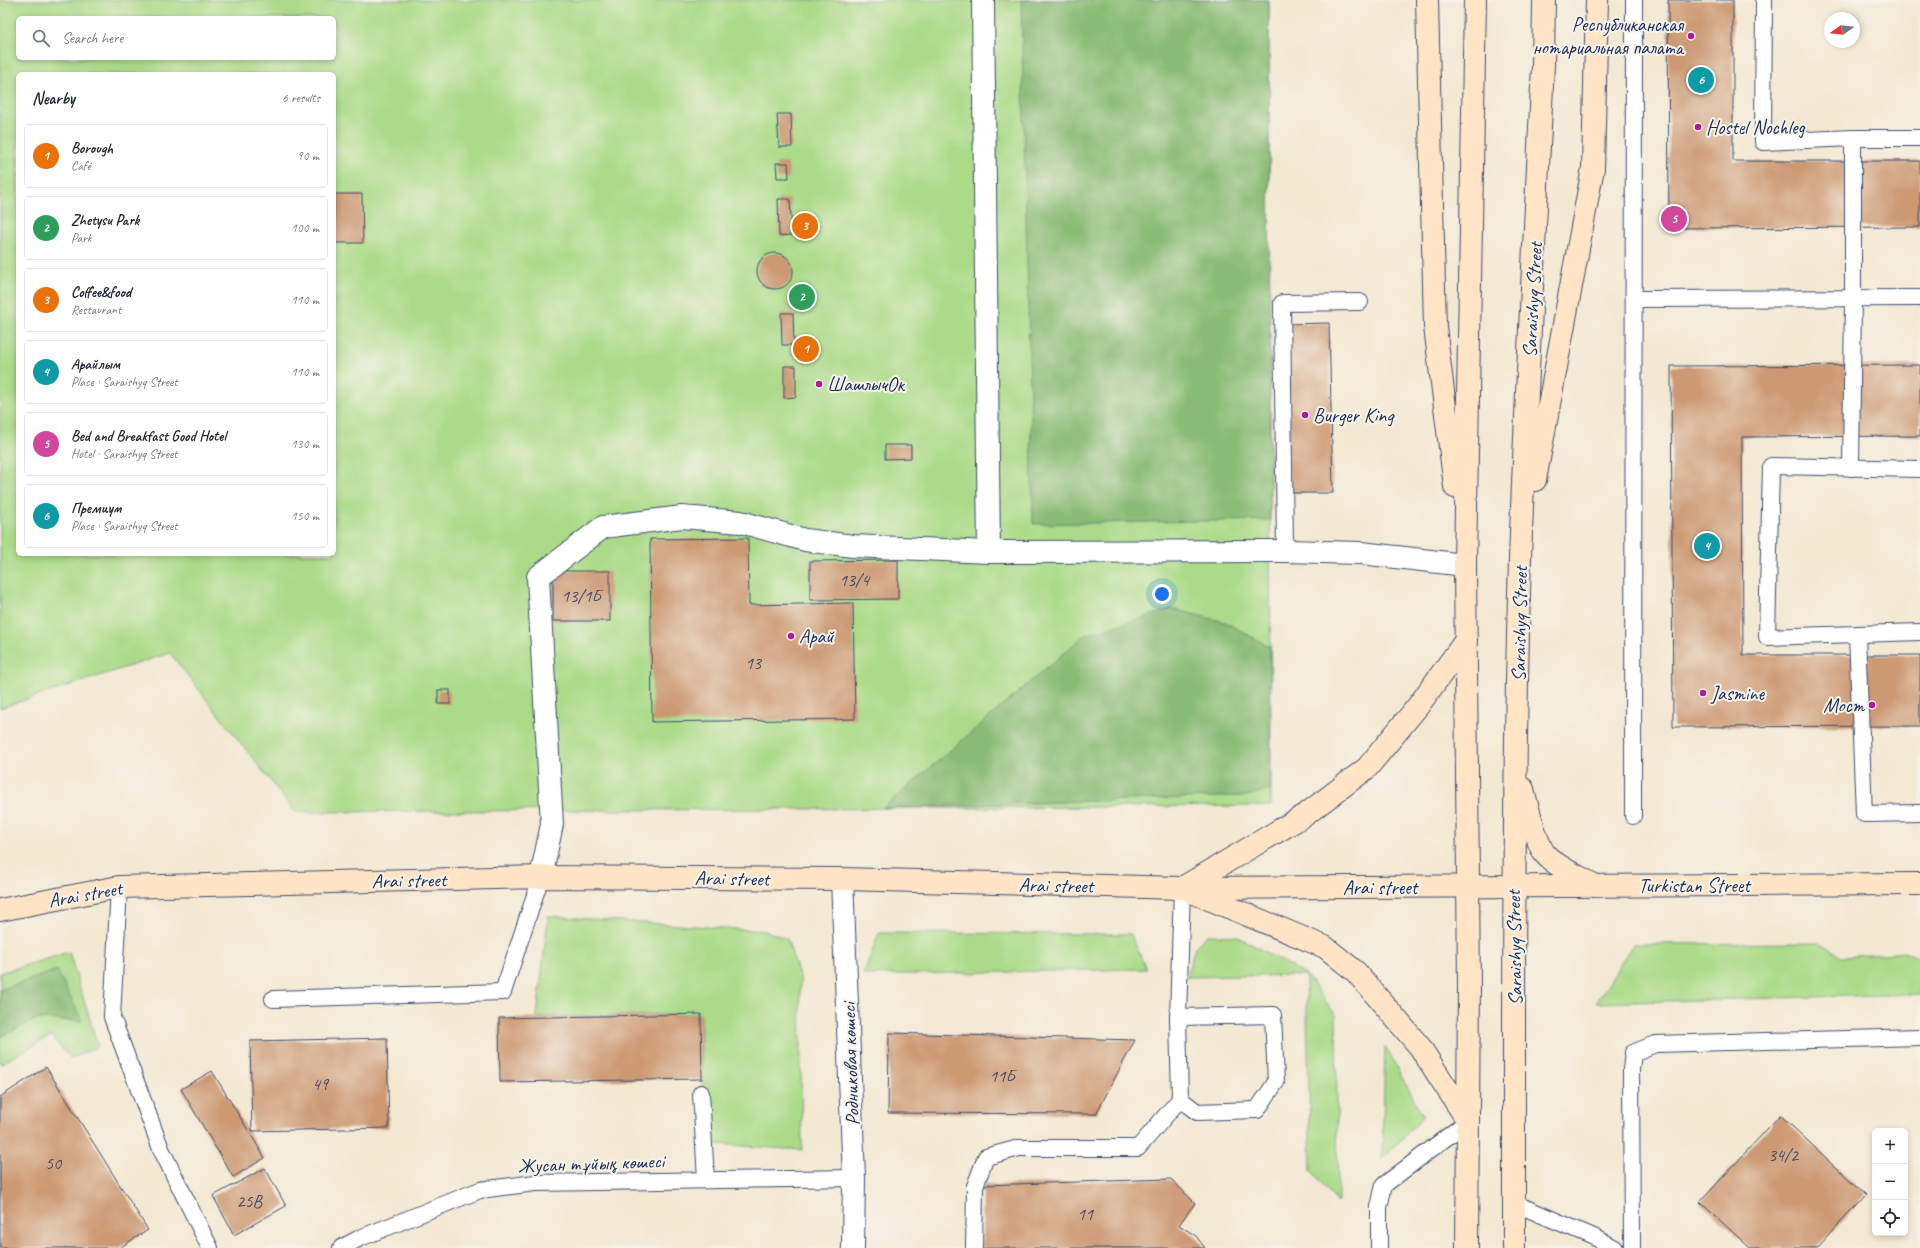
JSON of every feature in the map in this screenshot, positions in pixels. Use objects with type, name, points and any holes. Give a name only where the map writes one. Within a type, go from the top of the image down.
[{"type":"main road","points":[[1427,0],[1435,327],[1465,565]]},
{"type":"main road","points":[[1468,1248],[1465,565],[1475,0]]},
{"type":"main road","name":"Saraishyq Street","points":[[1514,1248],[1515,987],[1513,886],[1520,560],[1543,66],[1544,0]]},
{"type":"main road","points":[[1520,560],[1593,168],[1597,0]]},
{"type":"main road","points":[[1182,888],[1305,814],[1367,768],[1418,706],[1466,640]]},
{"type":"main road","points":[[1516,761],[1526,802],[1544,854],[1568,871],[1595,885]]},
{"type":"main road","name":"Arai street","points":[[0,910],[119,886],[541,877],[842,880],[1182,888],[1467,886]]},
{"type":"main road","name":"Turkistan Street","points":[[1467,886],[1920,884]]},
{"type":"main road","points":[[1182,888],[1325,946],[1356,972],[1420,1047],[1468,1121]]},
{"type":"street","points":[[983,0],[989,552]]},
{"type":"street","points":[[541,877],[552,824],[538,577],[603,527],[682,517],[741,522],[805,540],[853,546],[989,552],[1285,551],[1361,553],[1465,565]]},
{"type":"street","name":"Родниковая көшесі","points":[[842,880],[854,1178],[853,1248]]},
{"type":"lane","points":[[1634,0],[1634,816]]},
{"type":"lane","points":[[1764,0],[1763,142],[1853,138],[1920,138]]},
{"type":"lane","points":[[1851,468],[1853,138]]},
{"type":"lane","points":[[1634,299],[1920,298]]},
{"type":"lane","points":[[1285,551],[1282,303],[1360,302]]},
{"type":"lane","points":[[1920,469],[1771,466],[1767,637],[1920,632]]},
{"type":"lane","points":[[1857,634],[1864,814],[1920,813]]},
{"type":"lane","points":[[273,999],[503,992],[541,877]]},
{"type":"lane","points":[[119,886],[112,1017],[161,1149],[210,1248]]},
{"type":"lane","points":[[974,1248],[975,1186],[986,1157],[1019,1148],[1138,1148],[1180,1099],[1178,1017],[1182,888]]},
{"type":"lane","points":[[1178,1017],[1273,1015],[1276,1082],[1257,1110],[1197,1112],[1180,1099]]},
{"type":"lane","points":[[1632,1248],[1631,1070],[1633,1053],[1655,1044],[1920,1037]]},
{"type":"lane","points":[[701,1093],[706,1180]]},
{"type":"lane","points":[[1379,1248],[1379,1207],[1384,1185],[1468,1121]]},
{"type":"lane","name":"Жусан тұйық көшесі","points":[[341,1248],[360,1238],[480,1190],[535,1183],[854,1178]]},
{"type":"lane","points":[[1514,1203],[1616,1248]]},
{"type":"green space","points":[[0,0],[1269,0],[1271,806],[295,812],[170,653],[0,708]]},
{"type":"green space","points":[[1021,0],[1269,0],[1270,520],[1033,524]]},
{"type":"green space","points":[[1172,609],[1225,622],[1270,647],[1271,789],[1247,796],[883,808],[1085,635]]},
{"type":"green space","points":[[548,916],[766,931],[787,939],[800,978],[802,1150],[715,1144],[702,1079],[701,1014],[537,1017]]},
{"type":"green space","points":[[879,933],[1131,934],[1146,969],[863,975]]},
{"type":"green space","points":[[1207,935],[1237,936],[1306,975],[1186,977],[1195,947]]},
{"type":"green space","points":[[1819,943],[1843,957],[1907,952],[1920,959],[1920,994],[1596,1003],[1633,944]]},
{"type":"green space","points":[[69,952],[98,1046],[71,1059],[51,1036],[0,1064],[0,973]]},
{"type":"green space","points":[[57,970],[82,1021],[37,1019],[0,1037],[0,990]]},
{"type":"green space","points":[[1306,975],[1336,1015],[1338,1203],[1311,1171]]},
{"type":"green space","points":[[1385,1046],[1423,1116],[1382,1160]]},
{"type":"building","points":[[1668,0],[1733,0],[1733,161],[1920,161],[1920,227],[1669,228]]},
{"type":"building","points":[[777,114],[791,114],[792,147],[779,147]]},
{"type":"building","points":[[776,163],[788,163],[789,178],[777,178]]},
{"type":"building","points":[[336,194],[362,194],[363,243],[336,243]]},
{"type":"building","points":[[778,199],[790,199],[792,235],[779,236]]},
{"type":"building","points":[[779,253],[788,258],[792,264],[792,278],[788,284],[779,289],[771,289],[762,284],[758,278],[757,267],[762,258],[768,254]]},
{"type":"building","points":[[781,313],[793,313],[794,345],[782,345]]},
{"type":"building","points":[[1329,323],[1333,493],[1289,493],[1284,324]]},
{"type":"building","points":[[1920,365],[1920,436],[1742,437],[1743,655],[1920,655],[1920,726],[1673,727],[1671,366]]},
{"type":"building","points":[[784,366],[796,366],[796,397],[784,398]]},
{"type":"building","points":[[885,445],[911,445],[911,458],[885,459]]},
{"type":"building","points":[[748,538],[749,605],[853,603],[855,719],[652,722],[650,539]]},
{"type":"building","points":[[898,560],[898,599],[810,600],[810,561]]},
{"type":"building","points":[[553,571],[610,571],[610,621],[553,621]]},
{"type":"building","points":[[438,690],[450,690],[450,704],[438,704]]},
{"type":"building","points":[[701,1014],[702,1079],[500,1082],[499,1018]]},
{"type":"building","points":[[889,1033],[1135,1040],[1096,1114],[888,1113]]},
{"type":"building","points":[[387,1038],[389,1128],[252,1131],[250,1041]]},
{"type":"building","points":[[46,1067],[148,1230],[119,1248],[0,1248],[0,1097]]},
{"type":"building","points":[[212,1071],[265,1158],[233,1177],[181,1089]]},
{"type":"building","points":[[1780,1115],[1866,1195],[1817,1248],[1750,1248],[1700,1202]]},
{"type":"building","points":[[265,1168],[286,1206],[234,1235],[213,1196]]},
{"type":"building","points":[[1171,1179],[1195,1203],[1179,1225],[1196,1236],[1205,1248],[982,1248],[983,1185]]},
{"type":"place","name":"Республиканская нотариальная палата","points":[[1691,36]]},
{"type":"place","name":"Премиум","points":[[1701,80]]},
{"type":"place","name":"Hostel Nochleg","points":[[1698,127]]},
{"type":"place","name":"Bed and Breakfast Good Hotel","points":[[1674,219]]},
{"type":"place","name":"Coffee&food","points":[[805,226]]},
{"type":"place","name":"Zhetysu Park","points":[[802,297]]},
{"type":"place","name":"Borough","points":[[806,349]]},
{"type":"place","name":"ШашлычОк","points":[[819,384]]},
{"type":"place","name":"Burger King","points":[[1305,415]]},
{"type":"place","name":"Арайлым","points":[[1707,546]]},
{"type":"place","name":"Арай","points":[[791,636]]},
{"type":"place","name":"Jasmine","points":[[1703,693]]},
{"type":"place","name":"Мост","points":[[1872,705]]}]
